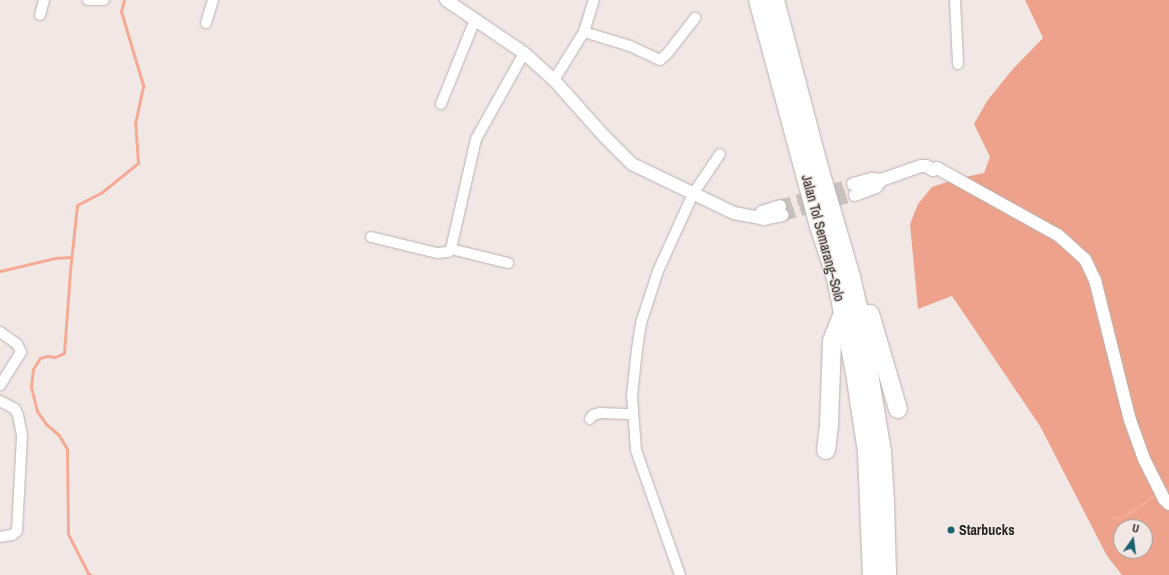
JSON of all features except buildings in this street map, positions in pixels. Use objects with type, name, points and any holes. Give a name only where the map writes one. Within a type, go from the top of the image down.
[{"type":"highway","name":"Jalan Tol Semarang–Solo","points":[[758,0],[817,219],[836,278],[867,452],[872,575]]},
{"type":"highway","name":"Jalan Tol Semarang–Solo","points":[[775,0],[818,164],[840,237],[858,307],[882,452],[886,502],[887,575]]},
{"type":"highway","points":[[840,237],[856,272],[898,409]]},
{"type":"highway","points":[[826,450],[829,424],[832,341],[843,314]]},
{"type":"street","points":[[40,16],[44,0]]},
{"type":"street","points":[[88,0],[104,0]]},
{"type":"street","points":[[206,23],[214,0]]},
{"type":"street","points":[[446,0],[524,53],[554,80],[604,136],[632,164],[734,213],[759,217],[762,212],[782,211]]},
{"type":"street","points":[[554,80],[584,32],[594,0]]},
{"type":"street","points":[[955,0],[958,64]]},
{"type":"street","points":[[584,32],[630,46],[660,60],[668,54],[695,18]]},
{"type":"street","points":[[441,104],[475,20]]},
{"type":"street","points":[[371,237],[437,253],[448,252],[451,249],[476,139],[524,53]]},
{"type":"street","points":[[680,575],[636,450],[632,396],[640,323],[658,271],[693,194],[720,154]]},
{"type":"street","points":[[854,190],[872,179],[881,180],[921,166],[926,166],[933,170],[937,168],[1058,235],[1085,259],[1095,280],[1130,420],[1144,459],[1167,502]]},
{"type":"street","points":[[451,249],[508,263]]},
{"type":"street","points":[[0,332],[17,344],[21,352],[0,385]]},
{"type":"street","points":[[0,401],[15,409],[18,415],[22,436],[17,531],[12,535],[0,537]]},
{"type":"street","points":[[590,419],[593,415],[600,413],[633,414]]},
{"type":"shaded area","points":[[1025,0],[1169,0],[1169,575],[1122,575],[1107,556],[1040,426],[952,296],[918,309],[910,224],[918,204],[932,187],[956,179],[984,173],[990,157],[974,124],[987,101],[1012,70],[1043,38]]},
{"type":"waterway","points":[[91,575],[88,573],[68,534],[67,449],[59,435],[46,424],[37,411],[31,387],[33,369],[40,358],[47,356],[55,357],[64,353],[77,205],[102,192],[138,163],[135,124],[143,85],[121,11],[124,0]]},
{"type":"waterway","points":[[0,271],[55,258],[71,257]]},
{"type":"waterway","points":[[1162,491],[1169,487]]},
{"type":"waterway","points":[[1114,518],[1123,517],[1157,494]]},
{"type":"tunnel","points":[[780,206],[853,184]]},
{"type":"tunnel","points":[[783,215],[855,195]]},
{"type":"place","name":"Starbucks","points":[[951,530]]}]
